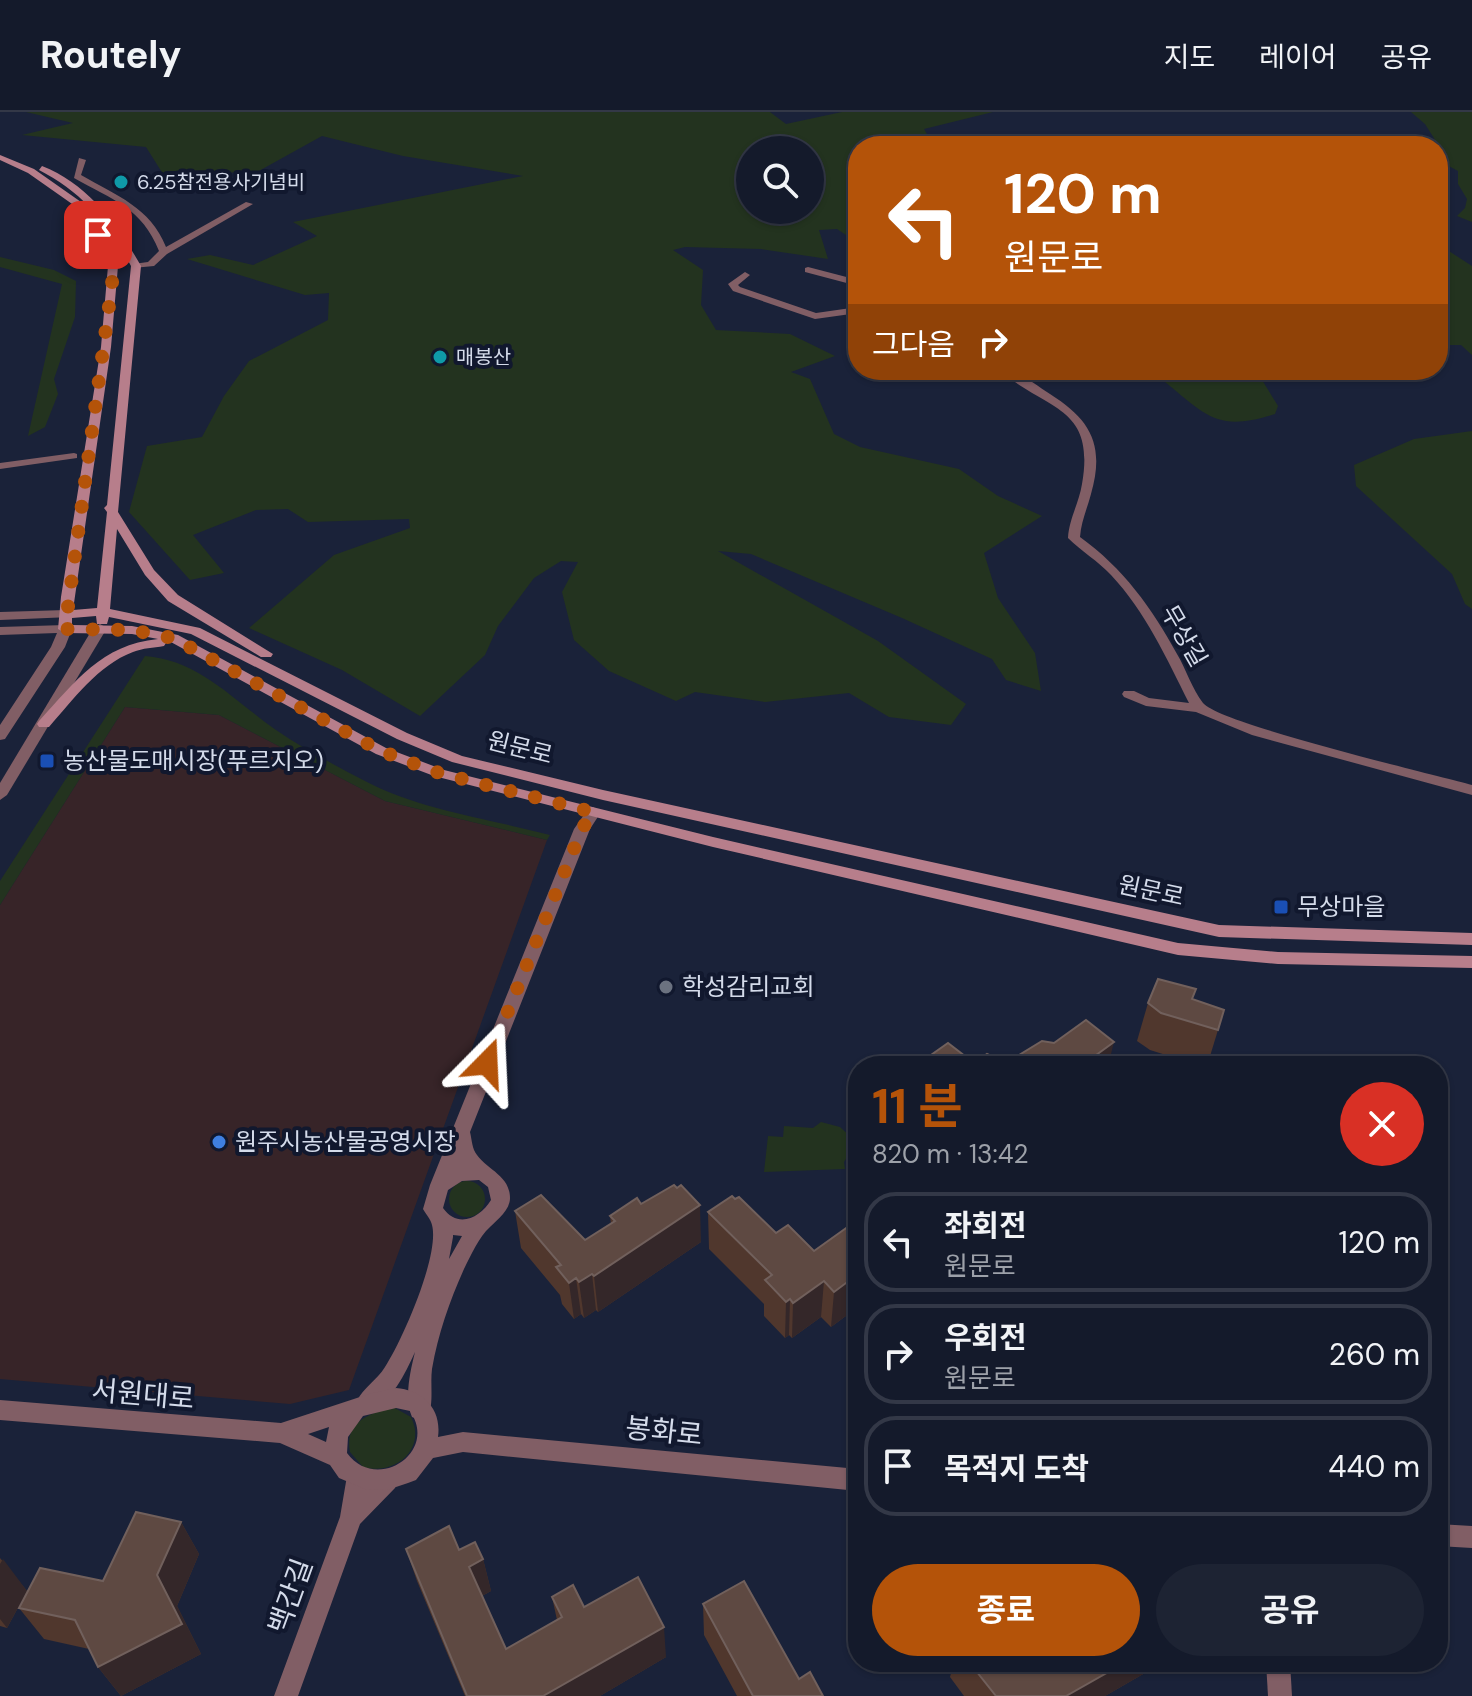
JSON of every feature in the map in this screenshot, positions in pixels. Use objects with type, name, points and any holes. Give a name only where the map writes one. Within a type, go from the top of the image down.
[{"type":"main road","points":[[0,150],[72,178],[99,209],[136,266],[100,628]]},
{"type":"main road","points":[[0,157],[31,171],[78,204],[113,266],[106,347],[65,629]]},
{"type":"main road","points":[[110,508],[149,572],[173,598],[402,736]]},
{"type":"main road","name":"원문로","points":[[66,614],[103,612],[195,631],[402,736],[457,759],[603,795],[1206,929],[1258,934],[1472,939]]},
{"type":"main road","name":"원문로","points":[[65,629],[100,628],[173,638],[381,751],[439,773],[593,812],[1178,949],[1278,958],[1472,962]]},
{"type":"main road","points":[[44,724],[116,652],[140,643],[163,643],[203,654]]},
{"type":"main road","points":[[593,812],[603,795]]},
{"type":"street","points":[[82,160],[72,178],[141,213],[155,230],[164,252]]},
{"type":"street","points":[[136,266],[151,264],[164,252],[249,204]]},
{"type":"street","points":[[808,270],[848,280]]},
{"type":"street","points":[[745,275],[733,284],[736,289],[815,316],[848,311]]},
{"type":"street","name":"무상길","points":[[1020,380],[1076,418],[1087,431],[1090,447],[1087,488],[1074,524],[1074,538],[1119,572],[1159,633],[1199,708]]},
{"type":"street","points":[[0,466],[74,456]]},
{"type":"street","points":[[0,616],[66,614]]},
{"type":"street","points":[[0,795],[100,628]]},
{"type":"street","points":[[0,631],[65,629],[58,647],[0,736]]},
{"type":"street","points":[[1129,694],[1146,702],[1199,708],[1285,740],[1472,790]]},
{"type":"street","points":[[338,1458],[339,1432],[362,1404],[384,1386],[400,1360],[441,1253],[442,1223],[433,1209],[440,1185],[576,844],[593,812]]},
{"type":"street","points":[[424,1450],[424,1416],[418,1374],[459,1258],[481,1224],[498,1209],[501,1192],[494,1179],[469,1164],[463,1150],[465,1121]]},
{"type":"street","points":[[440,1185],[458,1173],[479,1172]]},
{"type":"street","points":[[442,1223],[460,1228],[481,1224]]},
{"type":"street","points":[[281,1433],[362,1404],[397,1397],[463,1442]]},
{"type":"street","name":"서원대로","points":[[0,1410],[281,1433]]},
{"type":"street","points":[[281,1433],[338,1458],[356,1478],[387,1480]]},
{"type":"street","points":[[351,1517],[387,1480],[402,1474],[424,1450],[463,1442]]},
{"type":"street","name":"봉화로","points":[[463,1442],[848,1479]]},
{"type":"street","points":[[351,1517],[356,1478]]},
{"type":"street","name":"백간길","points":[[286,1696],[351,1517]]},
{"type":"street","points":[[1448,1536],[1472,1537]]},
{"type":"street","points":[[1279,1672],[1280,1696]]},
{"type":"shaded area","name":"원주시농산물공영시장","points":[[125,707],[219,715],[385,801],[547,840],[349,1390],[290,1404],[0,1379],[0,905]]},
{"type":"green space","points":[[26,112],[770,112],[786,124],[842,112],[993,112],[924,129],[928,136],[848,136],[848,236],[837,229],[819,230],[828,259],[761,249],[685,247],[673,250],[703,270],[701,305],[716,330],[790,334],[835,356],[791,372],[810,379],[834,434],[860,447],[959,469],[998,496],[1042,516],[984,553],[998,598],[1035,653],[1041,691],[1006,680],[992,659],[902,618],[751,554],[718,551],[878,641],[966,704],[951,725],[889,717],[849,693],[765,702],[695,692],[676,701],[609,671],[574,640],[562,592],[578,562],[561,561],[534,578],[498,626],[485,655],[420,716],[342,670],[249,628],[334,555],[410,528],[409,519],[308,522],[288,509],[256,510],[193,535],[224,573],[190,580],[129,512],[147,446],[202,437],[224,396],[249,361],[328,320],[329,293],[305,295],[187,259],[210,255],[253,265],[317,236],[293,222],[523,176],[403,156],[322,136],[257,172],[163,174],[146,147],[22,135],[73,123]]},
{"type":"green space","points":[[1411,112],[1472,112],[1472,222],[1457,216],[1465,208],[1467,199],[1458,184],[1458,171],[1448,166],[1448,136],[1433,136]]},
{"type":"green space","points":[[1448,250],[1472,266],[1472,355],[1461,345],[1448,345]]},
{"type":"green space","points":[[0,257],[54,270],[76,281],[75,317],[54,379],[58,394],[45,427],[28,436],[62,284],[0,267]]},
{"type":"green space","points":[[1262,380],[1278,406],[1275,414],[1240,422],[1226,421],[1204,412],[1165,382]]},
{"type":"green space","points":[[1472,431],[1472,609],[1465,604],[1452,574],[1356,486],[1354,465],[1414,439]]},
{"type":"green space","points":[[145,656],[164,659],[199,673],[287,737],[388,792],[433,807],[550,835],[547,840],[385,801],[219,715],[125,707],[0,905],[0,881]]},
{"type":"green space","points":[[821,1122],[840,1127],[848,1134],[845,1169],[764,1172],[768,1136],[783,1137],[784,1126],[813,1128]]},
{"type":"green space","points":[[467,1181],[479,1187],[485,1199],[479,1211],[467,1217],[455,1211],[449,1199],[455,1187]]},
{"type":"green space","points":[[393,1407],[411,1417],[415,1440],[411,1449],[396,1464],[375,1469],[363,1467],[350,1452],[349,1442],[354,1426],[367,1416]]},
{"type":"building","points":[[1158,979],[1196,989],[1192,999],[1224,1010],[1218,1030],[1161,1013],[1148,1003]]},
{"type":"building","points":[[1086,1020],[1114,1042],[1095,1056],[1017,1056],[1042,1041],[1054,1043]]},
{"type":"building","points":[[948,1043],[965,1056],[931,1055]]},
{"type":"building","points":[[674,1185],[677,1188],[681,1185],[700,1205],[594,1276],[592,1274],[579,1282],[576,1278],[569,1283],[556,1267],[561,1265],[515,1211],[541,1195],[585,1240],[615,1221],[610,1216],[637,1198],[641,1204]]},
{"type":"building","points":[[732,1196],[735,1199],[739,1197],[776,1233],[788,1225],[814,1251],[848,1227],[848,1282],[834,1292],[824,1281],[793,1303],[790,1299],[786,1302],[765,1280],[772,1275],[708,1212]]},
{"type":"building","points":[[136,1512],[181,1522],[157,1575],[182,1624],[98,1667],[75,1620],[19,1608],[40,1568],[103,1581]]},
{"type":"building","points":[[449,1526],[459,1550],[475,1542],[483,1559],[469,1567],[506,1649],[562,1617],[552,1597],[573,1585],[584,1607],[638,1577],[664,1627],[543,1696],[467,1696],[406,1549]]},
{"type":"building","points":[[744,1581],[799,1679],[810,1672],[823,1696],[753,1696],[703,1604]]},
{"type":"building","points":[[977,1672],[1108,1672],[1066,1696],[996,1696]]},
{"type":"place","name":"6.25참전용사기념비","points":[[121,182]]},
{"type":"place","name":"매봉산","points":[[440,357]]},
{"type":"place","name":"농산물도매시장(푸르지오)","points":[[47,761]]},
{"type":"place","name":"무상마을","points":[[1281,907]]},
{"type":"place","name":"학성감리교회","points":[[666,987]]},
{"type":"place","name":"원주시농산물공영시장","points":[[219,1142]]},
{"type":"route","points":[[98,235],[113,266],[112,284],[106,347],[67,597],[65,629],[132,630],[173,638],[381,751],[439,773],[593,812],[582,829],[487,1063]]}]
